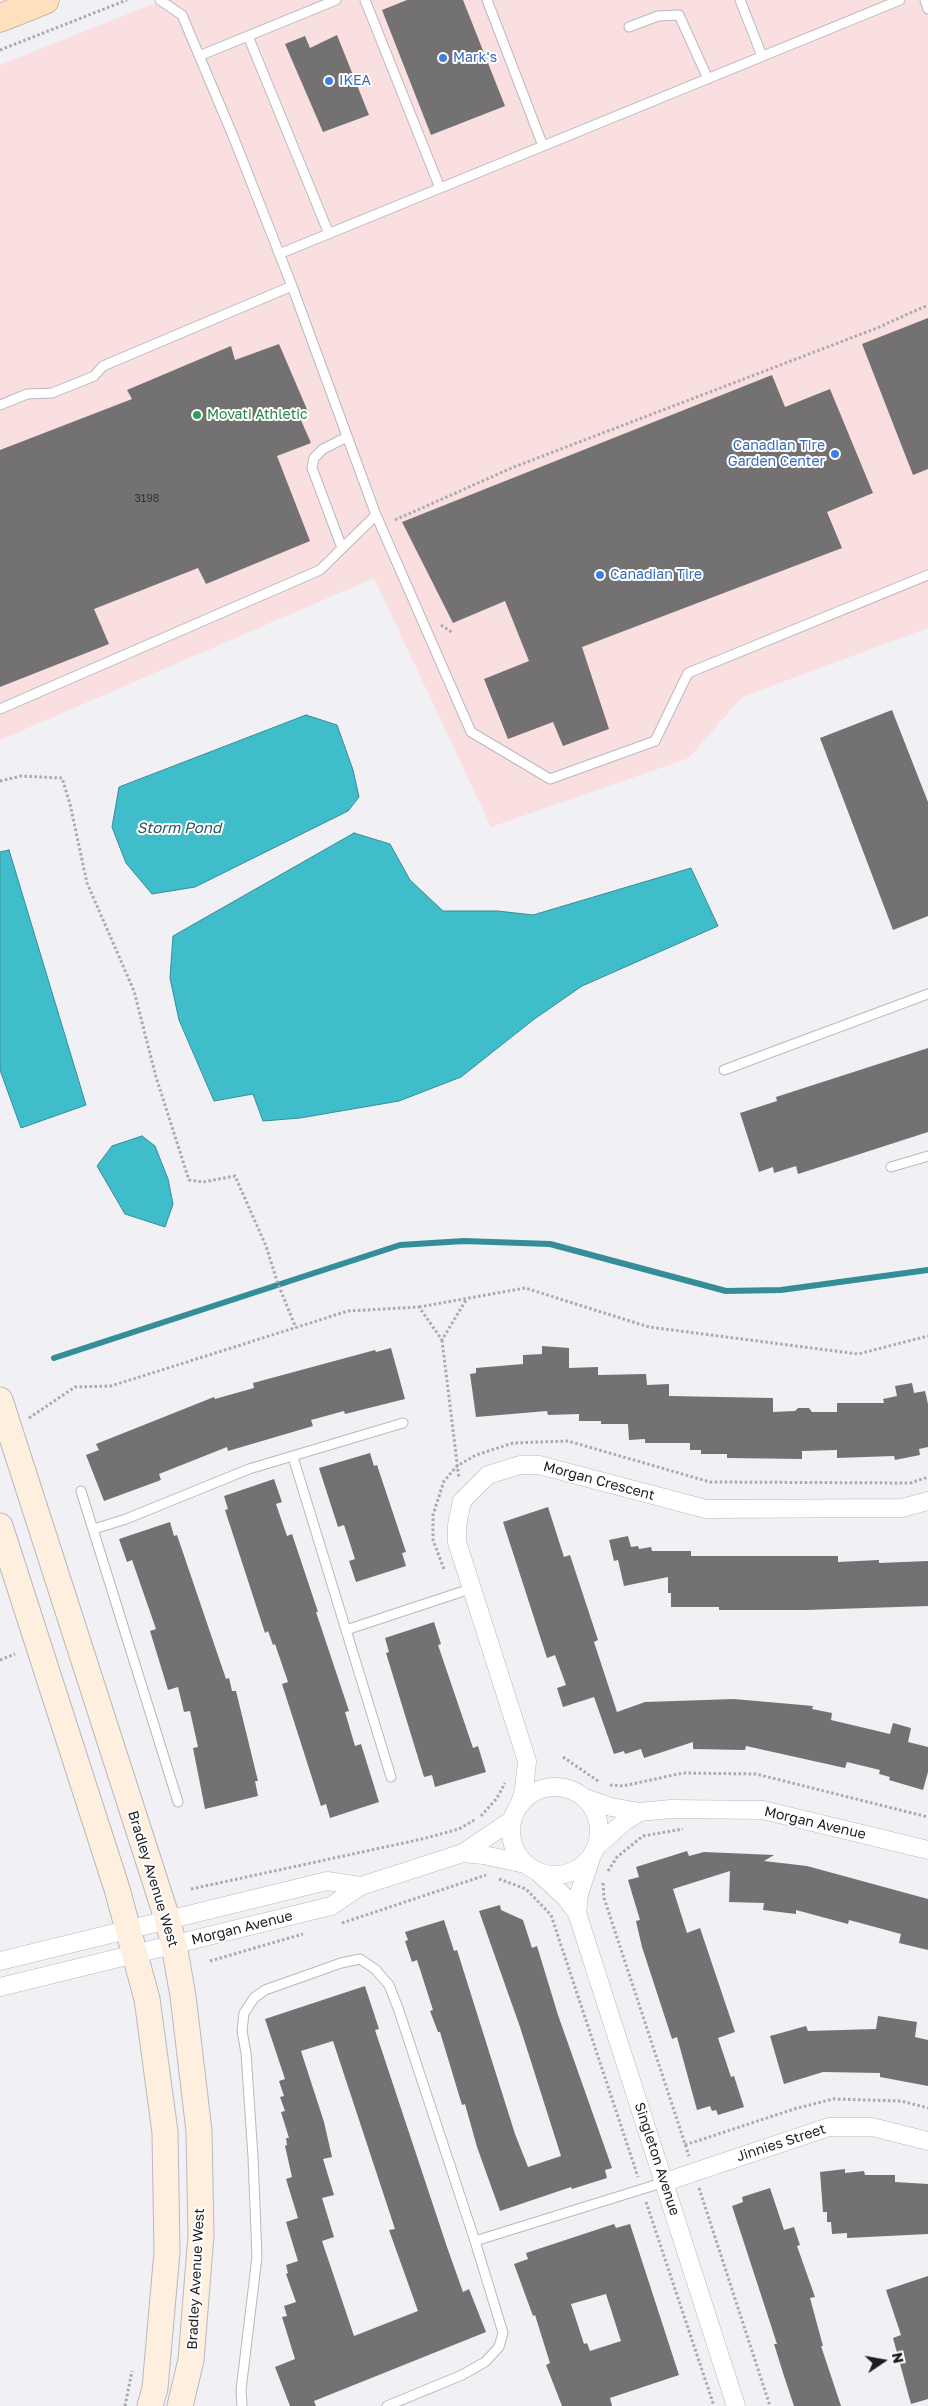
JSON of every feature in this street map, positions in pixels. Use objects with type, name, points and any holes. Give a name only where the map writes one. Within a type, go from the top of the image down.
[{"type":"main road","points":[[0,18],[45,0]]},
{"type":"main road","name":"Bradley Avenue West","points":[[0,1400],[171,1933],[183,1996],[199,2131],[201,2235],[191,2360],[180,2406]]},
{"type":"main road","points":[[0,1526],[132,1943],[147,1999],[164,2132],[167,2252],[154,2388],[150,2406]]},
{"type":"street","name":"Morgan Crescent","points":[[462,1501],[488,1475],[520,1465],[539,1465],[706,1509],[902,1508],[928,1501]]},
{"type":"street","points":[[462,1501],[457,1525],[457,1542],[527,1760],[524,1790],[512,1820],[512,1844],[532,1868],[551,1875],[568,1873],[583,1866],[594,1852],[600,1834],[594,1808],[585,1798],[538,1771],[527,1760]]},
{"type":"street","points":[[520,1803],[533,1792],[544,1787],[563,1787]]},
{"type":"street","name":"Morgan Avenue","points":[[585,1798],[612,1807],[640,1812],[671,1809],[763,1810],[928,1850]]},
{"type":"street","name":"Morgan Avenue","points":[[594,1852],[625,1821],[640,1812]]},
{"type":"street","name":"Morgan Avenue","points":[[0,1962],[132,1943],[171,1933],[331,1906],[361,1886],[463,1853],[512,1820]]},
{"type":"street","name":"Singleton Avenue","points":[[576,1913],[579,1894],[594,1852]]},
{"type":"street","name":"Morgan Avenue","points":[[463,1853],[484,1855],[532,1868]]},
{"type":"street","name":"Singleton Avenue","points":[[532,1868],[566,1898],[576,1913],[666,2182],[736,2406]]},
{"type":"street","name":"Morgan Avenue","points":[[0,1987],[327,1881],[361,1886]]},
{"type":"street","name":"Jinnies Street","points":[[666,2182],[829,2127],[872,2127],[928,2141]]},
{"type":"lane","points":[[160,0],[182,15],[292,286],[376,515],[471,732],[550,779],[655,741],[688,673],[928,575]]},
{"type":"lane","points":[[199,56],[336,0]]},
{"type":"lane","points":[[365,0],[440,188]]},
{"type":"lane","points":[[487,0],[543,146]]},
{"type":"lane","points":[[740,0],[762,56]]},
{"type":"lane","points":[[279,254],[900,0]]},
{"type":"lane","points":[[925,0],[928,9]]},
{"type":"lane","points":[[629,27],[658,16],[680,15],[708,79]]},
{"type":"lane","points":[[248,36],[329,234]]},
{"type":"lane","points":[[0,405],[27,394],[52,393],[60,390],[94,376],[103,366],[292,286]]},
{"type":"lane","points":[[342,548],[312,468],[314,458],[323,449],[347,437]]},
{"type":"lane","points":[[0,709],[320,570],[376,515]]},
{"type":"lane","points":[[724,1070],[928,994]]},
{"type":"lane","points":[[891,1167],[928,1156]]},
{"type":"lane","points":[[94,1529],[126,1519],[249,1469],[403,1423]]},
{"type":"lane","points":[[294,1457],[391,1777]]},
{"type":"lane","points":[[81,1491],[178,1802]]},
{"type":"lane","points":[[346,1630],[473,1588]]},
{"type":"lane","points":[[242,2406],[241,2390],[257,2257],[253,2157],[246,2053],[242,2031],[244,2014],[254,1998],[265,1990],[341,1963],[360,1959],[375,1968],[389,1985],[475,2241],[503,2333],[499,2347],[485,2362],[462,2375],[386,2406]]},
{"type":"lane","points":[[475,2241],[666,2182]]},
{"type":"path","points":[[0,50],[127,0]]},
{"type":"path","points":[[397,527],[394,519],[514,467],[877,328],[928,305]]},
{"type":"path","points":[[435,621],[453,633]]},
{"type":"path","points":[[0,781],[21,776],[62,778],[70,804],[87,883],[134,991],[156,1077],[189,1180],[203,1182],[235,1176],[266,1246],[271,1266],[296,1328]]},
{"type":"path","points":[[29,1418],[75,1387],[111,1386],[348,1311],[418,1307],[525,1288],[649,1327],[858,1354],[928,1336]]},
{"type":"path","points":[[442,1340],[466,1300]]},
{"type":"path","points":[[418,1307],[442,1340],[462,1501]]},
{"type":"path","points":[[452,1595],[433,1540],[433,1515],[444,1481],[458,1466],[476,1455],[513,1443],[568,1442],[710,1482],[910,1483],[928,1477]]},
{"type":"path","points":[[0,1660],[15,1654]]},
{"type":"path","points":[[563,1757],[603,1784],[623,1786],[683,1773],[756,1774],[928,1817]]},
{"type":"path","points":[[191,1889],[459,1829],[481,1816],[497,1798],[506,1781],[506,1774]]},
{"type":"path","points":[[686,1829],[643,1836],[617,1857],[603,1878],[604,1898],[770,2406]]},
{"type":"path","points":[[332,1926],[487,1875],[526,1889],[551,1915],[714,2406]]},
{"type":"path","points":[[210,1962],[304,1934]]},
{"type":"path","points":[[125,2406],[132,2368]]},
{"type":"shaded area","points":[[163,0],[928,0],[928,628],[742,697],[689,758],[491,827],[374,578],[0,740],[0,65]]},
{"type":"water","name":"Storm Pond","points":[[306,715],[337,725],[353,770],[359,797],[348,811],[195,887],[152,894],[126,863],[112,827],[119,787]]},
{"type":"water","points":[[354,833],[390,844],[410,880],[443,911],[498,911],[533,915],[691,868],[718,926],[582,986],[533,1020],[461,1077],[399,1101],[300,1118],[263,1121],[253,1094],[214,1101],[179,1020],[170,978],[173,936]]},
{"type":"water","points":[[9,850],[86,1105],[21,1128],[0,1070],[0,852]]},
{"type":"water","points":[[142,1136],[155,1146],[168,1179],[173,1204],[165,1227],[125,1214],[97,1166],[112,1146]]},
{"type":"building","name":"Mark's","points":[[407,0],[463,0],[505,106],[431,135],[382,10]]},
{"type":"building","name":"IKEA","points":[[337,35],[369,115],[323,132],[285,44],[305,36],[310,48]]},
{"type":"building","points":[[928,318],[928,469],[913,475],[862,344]]},
{"type":"building","points":[[279,344],[309,414],[300,418],[311,443],[277,456],[310,541],[206,584],[198,568],[94,609],[109,644],[0,687],[0,450],[132,399],[127,390],[231,346],[235,360]]},
{"type":"building","name":"Canadian Tire","points":[[772,375],[785,407],[830,389],[873,493],[827,512],[842,548],[582,647],[609,729],[563,746],[553,722],[508,739],[484,679],[529,661],[505,601],[453,623],[402,522]]},
{"type":"building","points":[[892,710],[928,802],[928,916],[893,930],[820,738]]},
{"type":"building","points":[[928,1048],[928,1132],[798,1174],[796,1166],[774,1173],[773,1167],[759,1172],[740,1113],[777,1101],[776,1097]]},
{"type":"building","points":[[542,1346],[569,1348],[569,1368],[598,1367],[598,1375],[646,1374],[647,1385],[669,1384],[669,1396],[773,1398],[773,1412],[809,1408],[812,1412],[837,1412],[837,1403],[884,1403],[883,1399],[897,1396],[895,1386],[912,1383],[914,1393],[925,1391],[928,1404],[928,1447],[919,1449],[920,1455],[895,1460],[894,1456],[837,1458],[837,1450],[802,1451],[802,1459],[727,1458],[727,1454],[701,1454],[701,1450],[690,1450],[690,1443],[645,1443],[645,1439],[629,1440],[628,1424],[601,1424],[601,1421],[579,1421],[579,1414],[548,1415],[547,1411],[476,1417],[470,1374],[476,1373],[476,1368],[523,1364],[523,1355],[542,1354]]},
{"type":"building","points":[[391,1348],[405,1399],[345,1414],[344,1411],[311,1420],[313,1426],[228,1451],[227,1447],[159,1474],[161,1480],[104,1501],[86,1455],[99,1450],[96,1444],[214,1397],[215,1399],[254,1388],[253,1383],[375,1350],[376,1352]]},
{"type":"building","points":[[370,1453],[374,1466],[377,1465],[406,1552],[402,1553],[406,1566],[356,1582],[349,1561],[355,1559],[344,1525],[338,1527],[319,1468]]},
{"type":"building","points":[[274,1479],[282,1502],[276,1504],[287,1536],[292,1534],[349,1711],[345,1712],[355,1746],[361,1744],[379,1802],[330,1818],[326,1804],[321,1806],[282,1684],[288,1682],[275,1644],[273,1645],[268,1631],[265,1633],[225,1510],[228,1509],[224,1496]]},
{"type":"building","points":[[548,1507],[564,1557],[570,1555],[598,1640],[594,1642],[617,1712],[645,1702],[734,1699],[813,1706],[812,1709],[832,1713],[831,1720],[890,1734],[893,1723],[911,1728],[908,1742],[928,1747],[928,1772],[923,1790],[889,1780],[890,1777],[879,1774],[880,1770],[847,1762],[845,1768],[746,1746],[745,1750],[693,1749],[693,1742],[644,1758],[641,1749],[625,1754],[624,1751],[614,1754],[594,1697],[563,1707],[557,1688],[566,1685],[555,1655],[547,1658],[503,1522]]},
{"type":"building","points":[[170,1522],[174,1536],[177,1535],[226,1679],[229,1678],[232,1691],[236,1691],[258,1781],[255,1781],[258,1796],[205,1809],[193,1748],[198,1747],[190,1711],[184,1712],[178,1687],[168,1690],[150,1631],[156,1629],[132,1560],[127,1562],[119,1539]]},
{"type":"building","points":[[628,1536],[631,1547],[638,1546],[639,1549],[651,1547],[652,1551],[691,1551],[691,1556],[838,1556],[838,1562],[879,1560],[879,1563],[928,1561],[928,1606],[806,1610],[719,1610],[719,1607],[671,1607],[671,1593],[668,1593],[668,1577],[624,1586],[618,1560],[614,1561],[609,1540]]},
{"type":"building","points":[[434,1622],[441,1644],[438,1645],[473,1748],[478,1746],[486,1772],[435,1787],[432,1775],[424,1777],[386,1653],[389,1652],[385,1638]]},
{"type":"building","points":[[687,1851],[689,1856],[704,1852],[774,1855],[764,1861],[807,1866],[928,1899],[928,1950],[899,1943],[901,1934],[849,1920],[848,1924],[796,1910],[796,1914],[763,1910],[764,1903],[729,1902],[730,1871],[673,1889],[687,1933],[700,1928],[735,2032],[718,2038],[731,2077],[734,2076],[744,2107],[718,2115],[716,2110],[712,2111],[710,2106],[697,2110],[677,2037],[672,2039],[642,1947],[636,1921],[640,1920],[628,1880],[639,1877],[636,1867]]},
{"type":"building","points":[[500,1905],[501,1910],[523,1920],[532,1948],[537,1946],[558,2015],[612,2168],[605,2170],[607,2178],[572,2189],[571,2187],[500,2211],[477,2147],[465,2104],[462,2105],[440,2032],[438,2032],[430,2011],[433,2010],[417,1960],[412,1962],[405,1941],[408,1940],[405,1932],[444,1920],[454,1951],[457,1950],[515,2134],[528,2167],[561,2156],[520,2027],[479,1911]]},
{"type":"building","points":[[365,1986],[379,2029],[375,2030],[447,2247],[463,2292],[469,2289],[486,2332],[314,2401],[316,2406],[290,2406],[275,2367],[295,2359],[282,2317],[287,2316],[284,2306],[296,2302],[286,2274],[288,2273],[286,2265],[298,2261],[286,2222],[298,2218],[286,2179],[292,2177],[285,2146],[287,2145],[286,2138],[289,2138],[281,2112],[285,2111],[280,2097],[284,2096],[279,2081],[285,2079],[265,2019]],"holes":[[[333,2041],[395,2229],[389,2230],[418,2311],[354,2336],[322,2241],[334,2237],[322,2198],[334,2195],[323,2159],[332,2157],[324,2122],[301,2051]]]},
{"type":"building","points":[[878,2016],[917,2022],[915,2037],[928,2040],[928,2086],[880,2077],[880,2073],[823,2072],[784,2084],[770,2036],[806,2026],[808,2031],[876,2029]]},
{"type":"building","points":[[845,2169],[845,2173],[864,2171],[865,2175],[895,2175],[895,2182],[928,2184],[928,2234],[847,2238],[847,2233],[832,2234],[831,2222],[827,2222],[827,2212],[823,2212],[820,2172]]},
{"type":"building","points":[[770,2188],[784,2230],[794,2227],[800,2245],[797,2246],[815,2297],[810,2298],[823,2346],[821,2346],[841,2406],[794,2406],[784,2376],[774,2344],[777,2344],[732,2206],[743,2202],[742,2197]]},
{"type":"building","points":[[614,2224],[616,2228],[630,2224],[679,2375],[610,2398],[612,2406],[562,2406],[546,2365],[550,2363],[535,2315],[533,2316],[514,2264],[528,2259],[526,2253]],"holes":[[[606,2294],[621,2341],[590,2351],[587,2343],[584,2344],[571,2304]]]},
{"type":"building","points":[[928,2276],[928,2399],[911,2404],[893,2338],[901,2335],[886,2290]]},
{"type":"waterway","points":[[54,1358],[400,1245],[464,1241],[550,1244],[726,1291],[781,1290],[928,1270]]},
{"type":"place","name":"Mark's","points":[[443,58]]},
{"type":"place","name":"IKEA","points":[[329,81]]},
{"type":"place","name":"Movati Athletic","points":[[197,415]]},
{"type":"place","name":"Canadian Tire Garden Center","points":[[835,454]]},
{"type":"place","name":"Canadian Tire","points":[[600,575]]}]
